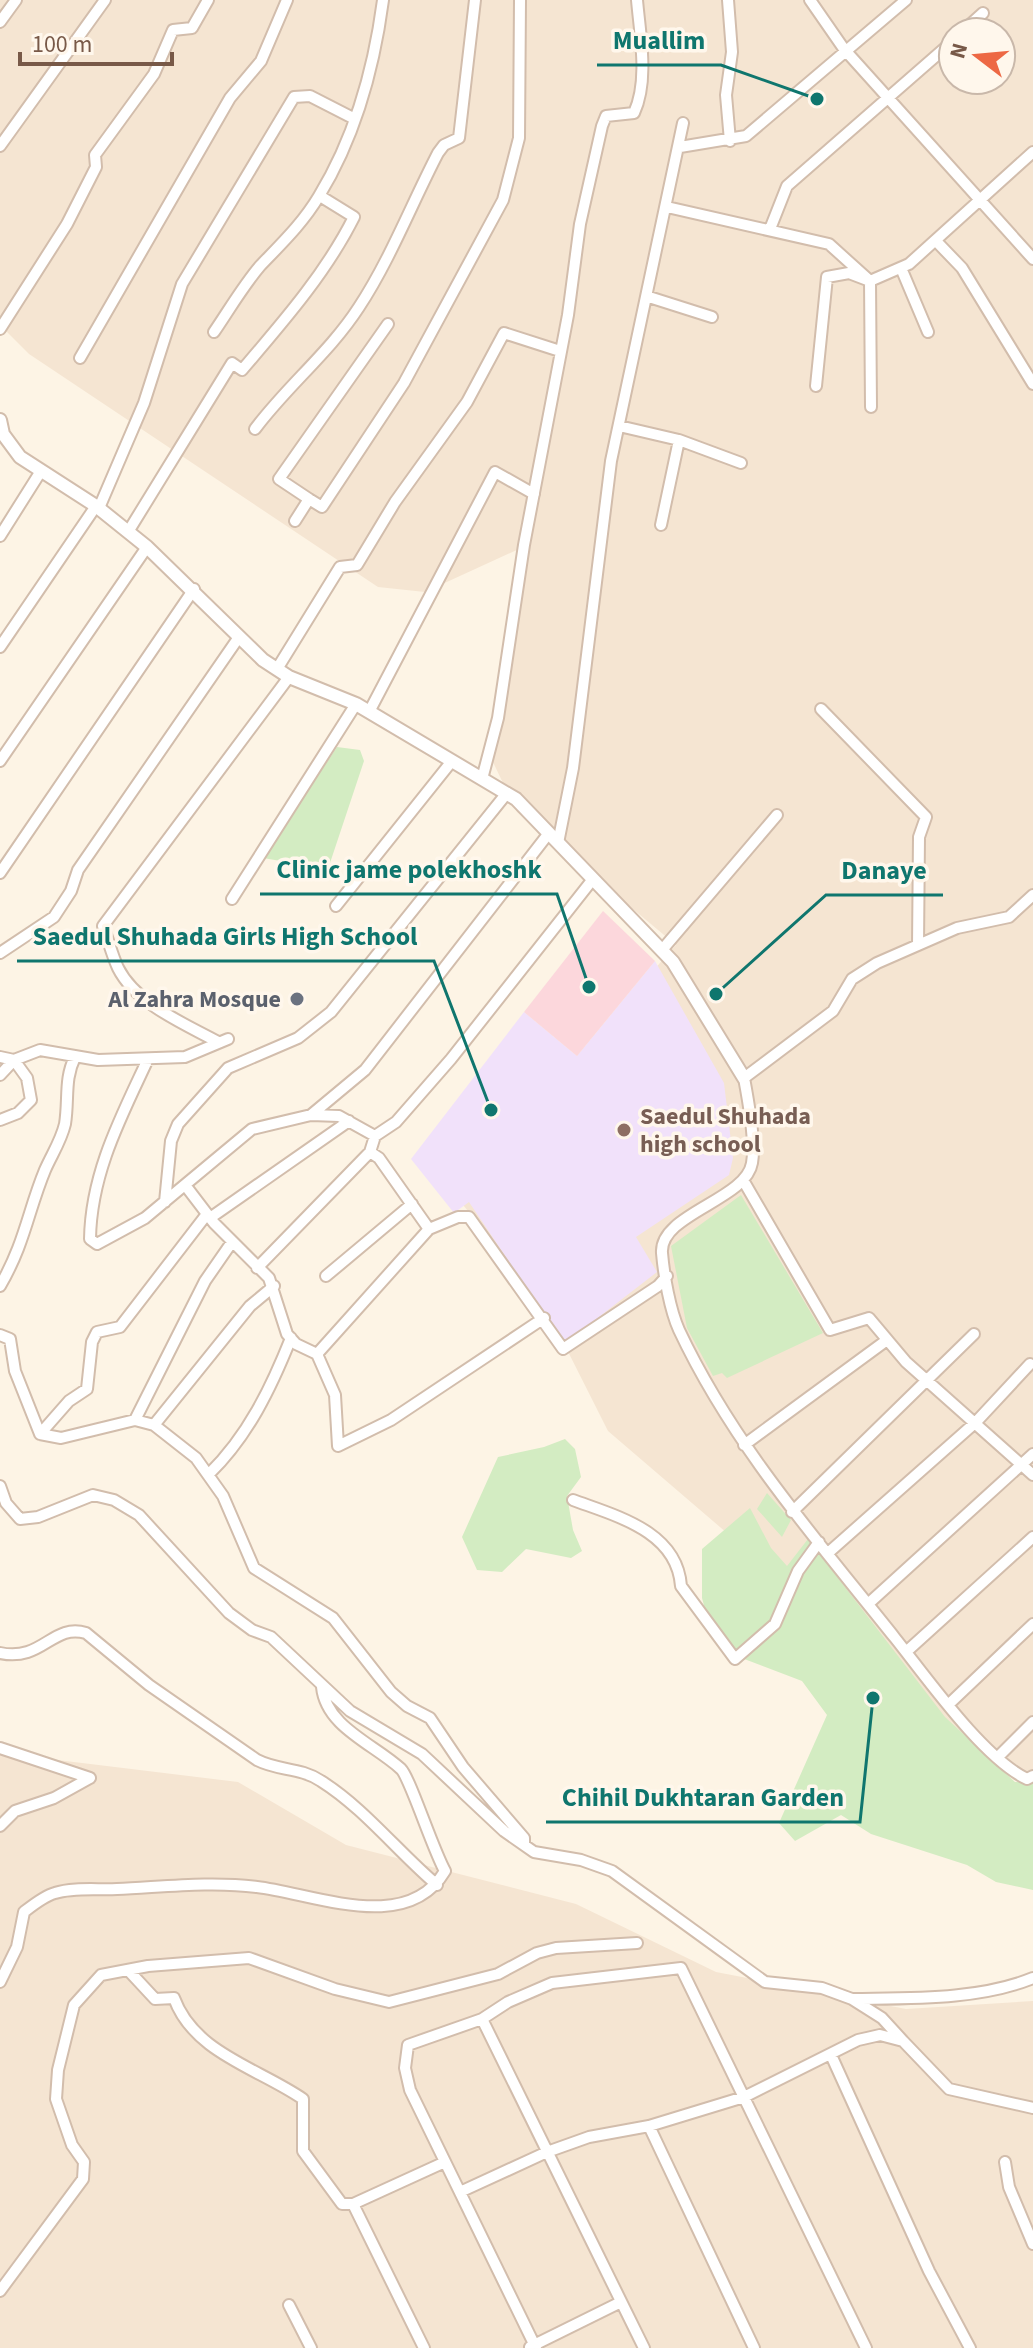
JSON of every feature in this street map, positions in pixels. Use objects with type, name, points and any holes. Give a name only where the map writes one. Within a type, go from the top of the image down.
[{"type":"street","points":[[0,22],[16,0]]},
{"type":"street","points":[[0,146],[105,0]]},
{"type":"street","points":[[0,329],[67,224],[96,167],[95,155],[112,127],[154,74],[173,30],[192,28],[208,0]]},
{"type":"street","points":[[80,358],[230,98],[261,61],[287,0]]},
{"type":"street","points":[[214,332],[259,267],[281,247],[320,196],[346,143],[377,47],[383,0]]},
{"type":"street","points":[[255,429],[280,395],[328,347],[360,306],[438,153],[444,145],[459,138],[475,0]]},
{"type":"street","points":[[388,324],[279,479],[322,507],[404,383],[503,200],[519,138],[520,0]]},
{"type":"street","points":[[482,779],[498,718],[580,224],[603,120],[612,114],[634,113],[639,98],[641,66],[637,0]]},
{"type":"street","points":[[728,0],[732,52],[726,95],[730,141]]},
{"type":"street","points":[[810,0],[844,49],[1033,259]]},
{"type":"street","points":[[680,147],[746,136],[779,110],[844,49],[906,0]]},
{"type":"street","points":[[980,16],[983,13]]},
{"type":"street","points":[[770,229],[787,186],[937,55]]},
{"type":"street","points":[[0,647],[98,507],[144,403],[182,284],[294,97],[310,96],[353,118]]},
{"type":"street","points":[[558,843],[573,768],[599,550],[619,426],[649,297],[683,123]]},
{"type":"street","points":[[816,386],[827,277],[849,273],[870,281],[901,268],[936,241],[1033,152]]},
{"type":"street","points":[[128,532],[232,363],[242,370],[250,361],[313,283],[349,227],[354,217],[320,196]]},
{"type":"street","points":[[667,207],[829,244],[870,281],[871,407]]},
{"type":"street","points":[[936,241],[962,268],[1033,384]]},
{"type":"street","points":[[901,268],[928,332]]},
{"type":"street","points":[[649,297],[712,317]]},
{"type":"street","points":[[277,669],[340,567],[357,565],[395,502],[467,402],[504,333],[560,351]]},
{"type":"street","points":[[619,426],[679,440],[741,463]]},
{"type":"street","points":[[1,428],[20,457],[98,507],[147,547],[194,589],[239,637],[277,669],[289,677],[315,684],[356,704],[507,793],[673,962],[744,1078],[753,1164],[743,1180],[666,1234],[662,1251],[678,1328],[744,1445],[792,1512],[948,1705],[1013,1772],[1027,1779],[1033,1776]]},
{"type":"street","points":[[661,525],[679,440]]},
{"type":"street","points":[[0,536],[41,471]]},
{"type":"street","points":[[369,712],[495,472],[534,494]]},
{"type":"street","points":[[295,521],[309,499]]},
{"type":"street","points":[[0,761],[147,547]]},
{"type":"street","points":[[0,873],[194,589]]},
{"type":"street","points":[[0,953],[54,917],[71,891],[78,870],[239,637]]},
{"type":"street","points":[[0,1075],[14,1060],[47,1049],[98,1060],[148,1059],[185,1057],[223,1040],[171,1017],[142,995],[119,970],[103,926],[289,677]]},
{"type":"street","points":[[232,899],[356,704]]},
{"type":"street","points":[[821,709],[926,817],[919,837],[918,945]]},
{"type":"street","points":[[336,906],[452,761]]},
{"type":"street","points":[[165,1202],[171,1141],[178,1124],[228,1068],[298,1038],[331,1012],[507,793]]},
{"type":"street","points":[[662,950],[777,815]]},
{"type":"street","points":[[311,1115],[365,1070],[549,833]]},
{"type":"street","points":[[257,1268],[370,1152],[375,1136],[396,1122],[451,1059],[593,879]]},
{"type":"street","points":[[744,1078],[833,1011],[852,979],[957,928],[1009,917],[1033,895]]},
{"type":"street","points":[[0,1057],[14,1060],[27,1078],[31,1100],[18,1113],[0,1120]]},
{"type":"street","points":[[0,1286],[21,1249],[45,1170],[56,1151],[64,1124],[67,1073],[75,1057]]},
{"type":"street","points":[[148,1059],[109,1142],[91,1215],[90,1239],[97,1244],[145,1218],[252,1129],[311,1115],[339,1116],[375,1136]]},
{"type":"street","points":[[40,1434],[69,1401],[87,1389],[92,1342],[97,1332],[120,1327],[209,1216],[349,1121]]},
{"type":"street","points":[[370,1152],[379,1158],[429,1229]]},
{"type":"street","points":[[743,1180],[830,1330],[869,1318],[927,1381],[1033,1475]]},
{"type":"street","points":[[185,1185],[209,1216],[274,1286],[291,1338],[317,1354],[335,1395],[338,1446],[391,1420],[544,1318]]},
{"type":"street","points":[[326,1276],[412,1204]]},
{"type":"street","points":[[317,1354],[429,1229],[458,1217],[469,1217],[544,1318],[563,1349],[658,1286],[667,1276]]},
{"type":"street","points":[[135,1420],[205,1281],[232,1242]]},
{"type":"street","points":[[154,1425],[250,1306],[274,1286]]},
{"type":"street","points":[[792,1512],[974,1334]]},
{"type":"street","points":[[0,1335],[10,1339],[15,1371],[40,1434]]},
{"type":"street","points":[[209,1474],[231,1452],[260,1406],[291,1338]]},
{"type":"street","points":[[744,1445],[887,1340]]},
{"type":"street","points":[[828,1553],[976,1422],[1030,1364]]},
{"type":"street","points":[[40,1434],[61,1438],[135,1420],[154,1425],[196,1458],[223,1496],[254,1568],[333,1618],[391,1692],[407,1706],[430,1718],[463,1767],[524,1838],[524,1845]]},
{"type":"street","points":[[868,1604],[1033,1454]]},
{"type":"street","points":[[0,1486],[6,1503],[20,1519],[38,1517],[93,1495],[114,1500],[139,1515],[229,1613],[252,1630],[271,1637],[350,1711],[422,1754],[504,1831],[534,1852],[581,1860],[612,1871],[765,1982],[822,1988],[852,1999],[882,2018],[949,2089],[1033,2108]]},
{"type":"street","points":[[573,1500],[641,1526],[664,1547],[680,1573],[681,1586],[735,1659],[782,1613],[798,1571],[819,1542]]},
{"type":"street","points":[[906,1652],[1033,1537]]},
{"type":"street","points":[[948,1705],[1033,1624]]},
{"type":"street","points":[[0,1653],[28,1654],[60,1634],[74,1630],[86,1633],[149,1685],[257,1760],[273,1767],[291,1767],[321,1781],[437,1885]]},
{"type":"street","points":[[0,1982],[17,1947],[24,1912],[56,1893],[218,1883],[259,1887],[348,1905],[373,1905],[402,1903],[421,1897],[437,1885],[445,1871],[428,1838],[403,1771],[346,1728],[324,1703],[322,1687]]},
{"type":"street","points":[[998,1757],[1033,1722]]},
{"type":"street","points":[[0,1748],[90,1778],[54,1798],[15,1811],[0,1826]]},
{"type":"street","points":[[0,2291],[83,2179],[84,2162],[72,2145],[56,2099],[60,2054],[74,2005],[92,1980],[148,1966],[249,1958],[335,1989],[389,2002],[498,1974],[537,1953],[556,1948],[637,1943]]},
{"type":"street","points":[[621,2302],[533,2347],[410,2090],[405,2068],[408,2045],[482,2019],[508,2002],[552,1983],[681,1968],[866,2348]]},
{"type":"street","points":[[129,1971],[155,1999],[174,1998],[190,2025],[226,2058],[276,2080],[303,2099],[303,2151],[342,2204],[353,2204],[445,2162]]},
{"type":"street","points":[[985,1990],[1033,1978]]},
{"type":"street","points":[[852,1999],[915,1998],[1033,1987]]},
{"type":"street","points":[[482,2019],[644,2348]]},
{"type":"street","points":[[460,2192],[547,2152],[589,2137],[649,2126],[744,2097],[858,2040],[880,2035],[903,2041]]},
{"type":"street","points":[[831,2055],[929,2271],[970,2348]]},
{"type":"street","points":[[649,2126],[754,2348]]},
{"type":"street","points":[[1005,2162],[1009,2187],[1030,2227],[1033,2244]]},
{"type":"street","points":[[353,2204],[424,2348]]},
{"type":"street","points":[[289,2305],[311,2348]]},
{"type":"shaded area","points":[[0,0],[1033,0],[1033,1774],[1001,1768],[608,1431],[545,1306],[459,1200],[577,1056],[676,945],[517,812],[491,758],[519,549],[425,592],[378,587],[29,354],[0,325]]},
{"type":"shaded area","points":[[603,911],[655,961],[577,1056],[524,1012]]},
{"type":"shaded area","name":"Saedul Shuhada high school","points":[[655,961],[724,1083],[733,1158],[729,1175],[636,1237],[657,1272],[564,1344],[469,1202],[454,1213],[411,1159],[524,1012],[577,1056]]},
{"type":"shaded area","points":[[0,1753],[238,1782],[346,1845],[576,1904],[716,1972],[906,2009],[1033,2001],[1033,2348],[0,2348]]},
{"type":"green space","points":[[337,747],[360,750],[364,761],[328,869],[263,858]]},
{"type":"green space","points":[[741,1195],[823,1333],[727,1378],[722,1373],[713,1376],[687,1328],[671,1246]]},
{"type":"green space","points":[[565,1439],[575,1449],[581,1477],[567,1496],[573,1530],[582,1551],[571,1558],[526,1549],[502,1572],[477,1570],[462,1537],[498,1457]]},
{"type":"green space","points":[[767,1493],[791,1520],[782,1537],[757,1509]]},
{"type":"green space","points":[[750,1508],[771,1548],[787,1566],[808,1539],[945,1717],[1015,1782],[1033,1782],[1033,1890],[996,1882],[967,1865],[871,1834],[841,1815],[795,1841],[779,1823],[827,1715],[802,1681],[739,1657],[707,1617],[702,1598],[702,1549]]},
{"type":"place","name":"Muallim","points":[[817,99]]},
{"type":"place","name":"Clinic jame polekhoshk","points":[[589,987]]},
{"type":"place","name":"Danaye","points":[[716,994]]},
{"type":"place","name":"Al Zahra Mosque","points":[[297,999]]},
{"type":"place","name":"Saedul Shuhada Girls High School","points":[[491,1110]]},
{"type":"place","name":"Saedul Shuhada high school","points":[[624,1130]]},
{"type":"place","name":"Chihil Dukhtaran Garden","points":[[873,1698]]}]
